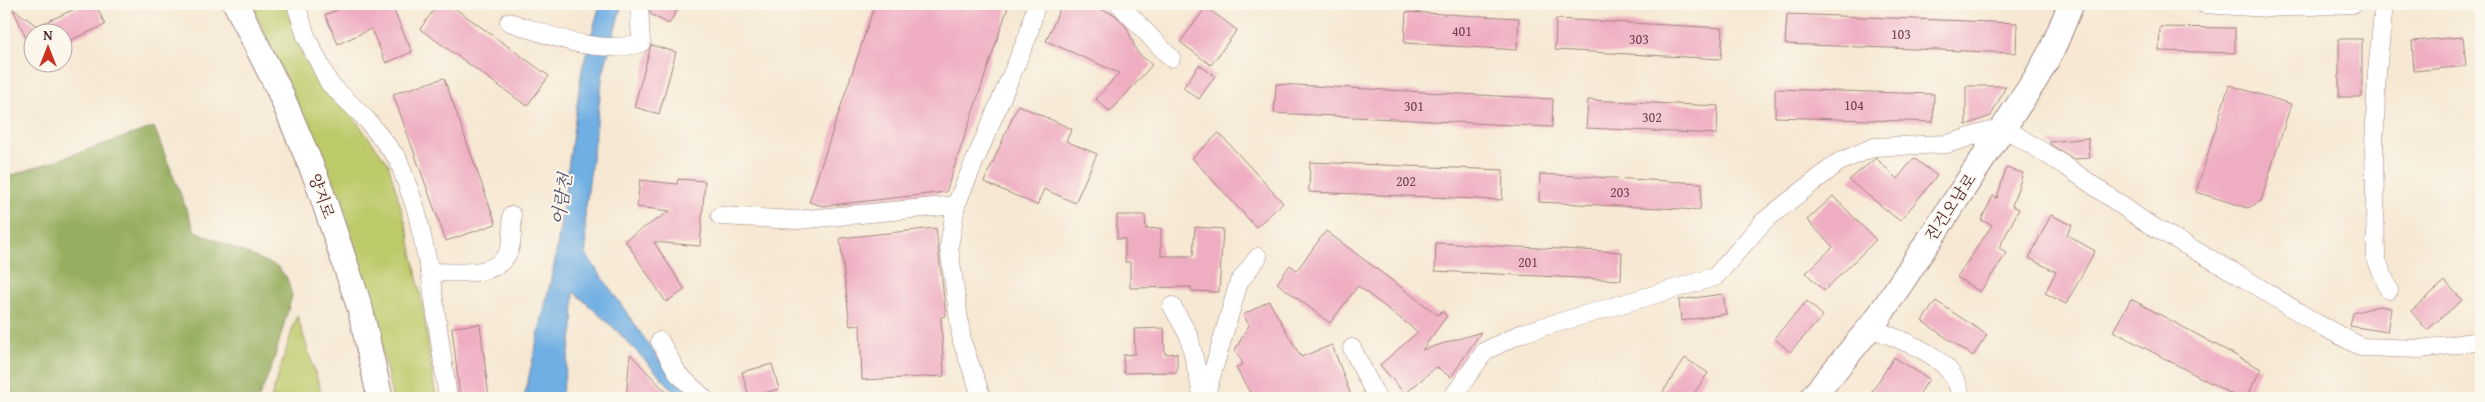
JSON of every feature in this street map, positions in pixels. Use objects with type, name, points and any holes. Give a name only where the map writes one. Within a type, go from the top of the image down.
[{"type":"main road","name":"양지로","points":[[236,4],[279,90],[317,180],[360,308],[380,398]]},
{"type":"main road","name":"진건오남로","points":[[1812,398],[1870,328],[2035,80],[2052,50],[2071,4]]},
{"type":"street","points":[[296,4],[306,36],[329,83],[367,120],[398,158],[416,209],[430,272],[448,398]]},
{"type":"street","points":[[508,22],[577,44],[626,48],[641,44],[639,4]]},
{"type":"street","points":[[982,398],[962,342],[949,247],[956,205],[1028,36],[1036,4]]},
{"type":"street","points":[[1119,4],[1171,58]]},
{"type":"street","points":[[2204,4],[2267,8],[2353,4]]},
{"type":"street","points":[[2384,4],[2377,72],[2374,148],[2376,258],[2389,290]]},
{"type":"street","points":[[1452,398],[1486,351],[1522,333],[1715,277],[1764,221],[1839,162],[1874,148],[1946,144],[2003,127],[2068,166],[2144,222],[2239,275],[2316,323],[2362,347],[2421,349],[2481,341]]},
{"type":"street","points":[[720,216],[797,220],[956,205]]},
{"type":"street","points":[[430,272],[489,270],[505,260],[511,244],[512,215]]},
{"type":"street","points":[[1204,398],[1239,282],[1258,256]]},
{"type":"street","points":[[1172,306],[1189,336],[1204,398]]},
{"type":"street","points":[[1870,328],[1921,349],[1948,367],[1959,386],[1960,398]]},
{"type":"street","points":[[660,341],[667,357],[678,374],[704,398]]},
{"type":"street","points":[[1352,348],[1377,398]]},
{"type":"green space","points":[[251,4],[285,4],[304,59],[322,89],[350,113],[388,163],[408,232],[423,308],[436,398],[392,398],[371,301],[343,213],[292,93]]},
{"type":"green space","points":[[2478,4],[2481,4],[2481,61],[2478,6]]},
{"type":"green space","points":[[154,127],[195,231],[278,267],[287,278],[292,296],[273,363],[259,398],[4,398],[4,178]]},
{"type":"green space","points":[[297,315],[323,398],[271,398]]},
{"type":"water","points":[[600,4],[622,4],[603,73],[585,214],[586,254],[658,358],[693,398],[681,398],[616,330],[574,292],[573,328],[561,398],[524,398],[555,261],[582,69]]},
{"type":"building","points":[[86,4],[96,4],[105,25],[72,40],[72,22],[46,22]]},
{"type":"building","points":[[334,4],[391,4],[412,52],[386,63],[371,29],[338,44],[325,15],[337,10]]},
{"type":"building","points":[[438,4],[449,4],[549,76],[527,106],[420,29]]},
{"type":"building","points":[[650,4],[681,4],[669,24],[650,14]]},
{"type":"building","points":[[875,4],[1009,4],[946,192],[823,206],[809,202]]},
{"type":"building","points":[[1062,4],[1089,4],[1115,15],[1127,28],[1137,52],[1152,65],[1110,112],[1096,99],[1119,73],[1046,41]]},
{"type":"building","points":[[1206,7],[1237,30],[1211,65],[1180,42]]},
{"type":"building","points":[[13,9],[31,22],[22,22],[22,29]]},
{"type":"building","points":[[1406,12],[1519,18],[1517,50],[1404,43]]},
{"type":"building","points":[[1787,14],[2017,23],[2016,53],[1785,44]]},
{"type":"building","points":[[1556,19],[1723,28],[1721,59],[1555,50]]},
{"type":"building","points":[[2160,27],[2235,28],[2235,53],[2159,51]]},
{"type":"building","points":[[2463,37],[2466,66],[2414,71],[2412,41]]},
{"type":"building","points":[[2339,39],[2362,39],[2362,97],[2339,97]]},
{"type":"building","points":[[651,45],[676,52],[659,114],[634,107]]},
{"type":"building","points":[[1199,65],[1215,76],[1199,99],[1183,88]]},
{"type":"building","points":[[444,78],[496,224],[446,241],[393,94]]},
{"type":"building","points":[[1276,84],[1553,99],[1552,127],[1274,113]]},
{"type":"building","points":[[2229,85],[2291,104],[2261,201],[2248,208],[2196,192]]},
{"type":"building","points":[[1966,86],[2006,86],[1991,116],[1966,125]]},
{"type":"building","points":[[1775,89],[1934,94],[1933,122],[1775,117]]},
{"type":"building","points":[[1588,100],[1718,106],[1717,134],[1586,128]]},
{"type":"building","points":[[1018,105],[1072,129],[1066,141],[1097,154],[1075,203],[1044,189],[1037,205],[984,182]]},
{"type":"building","points":[[1219,133],[1283,203],[1256,227],[1192,158]]},
{"type":"building","points":[[2088,138],[2090,158],[2074,159],[2050,144],[2050,142]]},
{"type":"building","points":[[1876,158],[1897,179],[1914,158],[1937,176],[1900,221],[1849,180]]},
{"type":"building","points":[[1310,162],[1503,170],[1502,200],[1309,192]]},
{"type":"building","points":[[2006,168],[2023,173],[2012,206],[2019,209],[1999,248],[2007,253],[1980,292],[1957,277],[1992,225],[1981,220],[1993,196],[1997,198]]},
{"type":"building","points":[[1540,174],[1702,183],[1700,210],[1539,202]]},
{"type":"building","points":[[678,179],[705,181],[700,246],[654,242],[685,290],[666,302],[625,240],[670,211],[637,207],[640,180],[677,184]]},
{"type":"building","points":[[1833,196],[1876,240],[1824,291],[1806,273],[1833,247],[1807,220]]},
{"type":"building","points":[[1117,215],[1145,215],[1146,229],[1161,228],[1161,256],[1193,256],[1195,227],[1223,229],[1219,292],[1191,291],[1191,287],[1130,288],[1130,262],[1125,262],[1125,239],[1117,239]]},
{"type":"building","points":[[2051,215],[2072,225],[2067,235],[2095,251],[2066,304],[2045,293],[2056,272],[2029,258]]},
{"type":"building","points":[[936,228],[946,316],[941,317],[944,376],[862,380],[860,325],[850,326],[840,238]]},
{"type":"building","points":[[1326,231],[1438,315],[1442,311],[1447,316],[1422,350],[1481,332],[1451,377],[1436,367],[1405,394],[1380,365],[1418,332],[1358,286],[1330,323],[1277,283],[1290,265],[1297,270]]},
{"type":"building","points":[[1436,243],[1622,252],[1621,280],[1435,271]]},
{"type":"building","points":[[2445,281],[2462,300],[2427,330],[2411,311]]},
{"type":"building","points":[[1723,294],[1726,314],[1681,321],[1679,300]]},
{"type":"building","points":[[2131,299],[2261,369],[2246,398],[2239,398],[2113,331]]},
{"type":"building","points":[[1269,301],[1301,357],[1332,345],[1352,398],[1253,398],[1236,368],[1243,364],[1235,350],[1249,325],[1243,315]]},
{"type":"building","points":[[1807,301],[1823,316],[1790,352],[1774,338]]},
{"type":"building","points":[[1936,301],[1987,335],[1973,356],[1922,321]]},
{"type":"building","points":[[2379,306],[2391,308],[2387,332],[2350,326],[2353,313]]},
{"type":"building","points":[[480,324],[489,398],[460,398],[452,327]]},
{"type":"building","points":[[1164,328],[1165,354],[1177,353],[1177,372],[1124,373],[1123,355],[1135,354],[1134,329]]},
{"type":"building","points":[[630,354],[672,398],[626,398]]},
{"type":"building","points":[[1894,357],[1929,379],[1917,398],[1868,398]]},
{"type":"building","points":[[1685,358],[1708,373],[1691,398],[1659,398]]},
{"type":"building","points":[[772,364],[779,389],[749,397],[742,372]]},
{"type":"water label","name":"어람천","points":[[562,199]]}]
